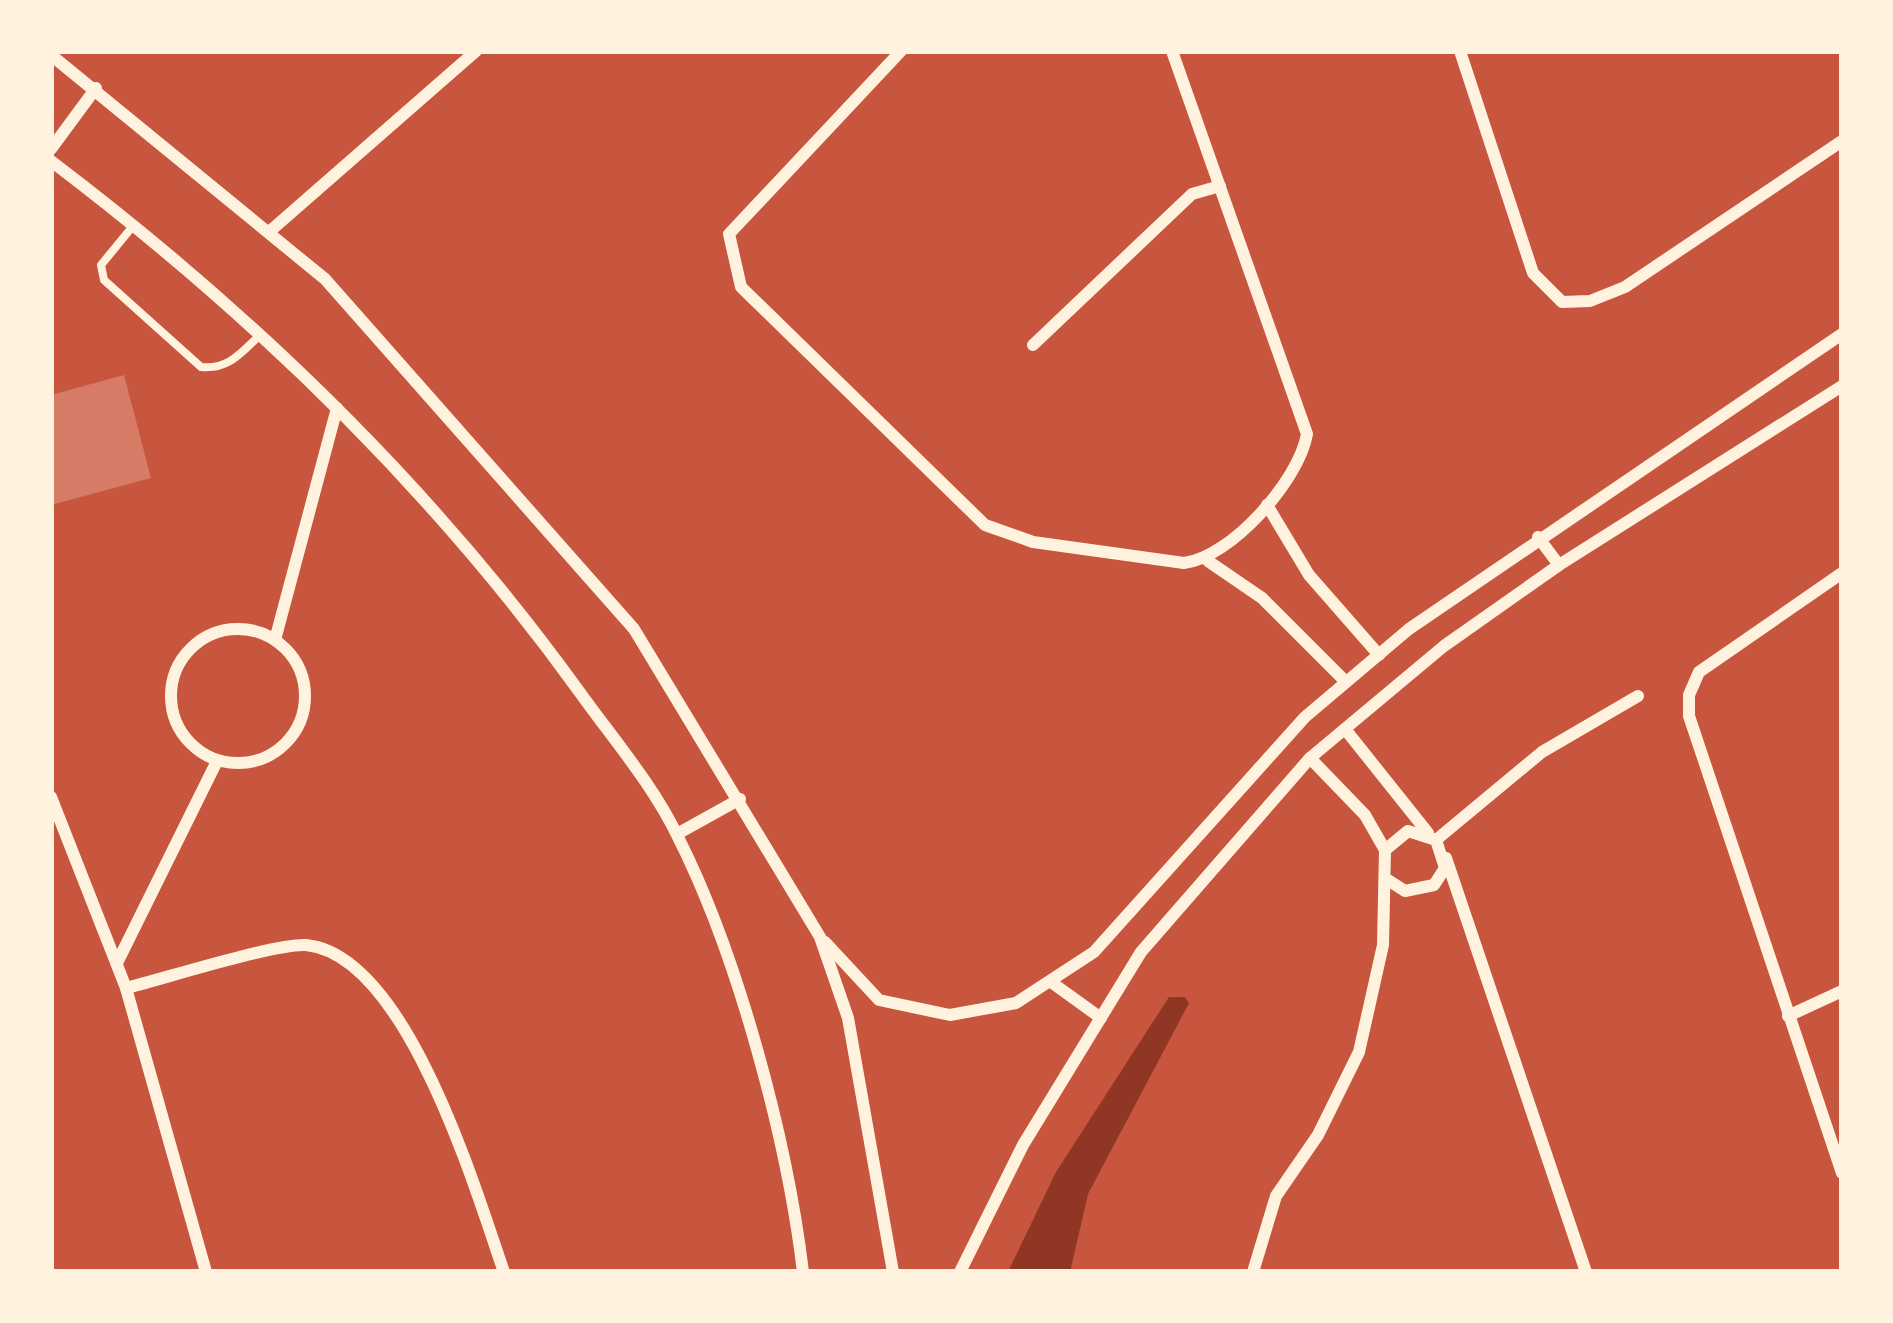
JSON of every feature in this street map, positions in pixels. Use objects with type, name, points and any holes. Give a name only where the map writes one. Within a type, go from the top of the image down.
[{"type":"street","points":[[269,232],[476,51]]},
{"type":"street","points":[[901,51],[729,235],[741,287],[986,524],[1034,542],[1116,557],[1208,561],[1262,598],[1346,682]]},
{"type":"street","points":[[1172,51],[1307,434],[1292,476],[1208,561]]},
{"type":"street","points":[[1464,53],[1533,273],[1562,302],[1590,301],[1625,287],[1842,141]]},
{"type":"street","points":[[51,55],[325,279],[634,629],[820,937],[848,1018],[893,1272]]},
{"type":"street","points":[[51,149],[97,88]]},
{"type":"street","points":[[51,161],[134,224],[262,334],[482,560],[677,834],[723,952],[785,1154],[803,1272]]},
{"type":"street","points":[[1033,346],[1192,194],[1220,186]]},
{"type":"street","points":[[820,937],[879,1000],[950,1015],[1016,1003],[1094,952],[1305,717],[1379,655],[1538,537],[1842,334]]},
{"type":"street","points":[[960,1272],[1023,1145],[1141,952],[1310,758],[1444,646],[1559,566],[1842,386]]},
{"type":"street","points":[[275,640],[337,408]]},
{"type":"street","points":[[1267,505],[1309,575],[1379,655]]},
{"type":"street","points":[[1538,537],[1559,566]]},
{"type":"street","points":[[1842,573],[1717,655],[1699,672],[1689,695],[1691,731],[1842,1173]]},
{"type":"street","points":[[220,632],[259,632],[290,653],[305,688],[299,725],[288,741],[255,761],[218,760],[200,752],[176,723],[171,704],[177,667],[203,639],[220,632]]},
{"type":"street","points":[[1384,850],[1398,835],[1436,841],[1526,763],[1638,696]]},
{"type":"street","points":[[1345,729],[1436,841],[1586,1272]]},
{"type":"street","points":[[1252,1272],[1276,1196],[1318,1135],[1359,1052],[1383,946],[1388,880],[1384,850],[1365,815],[1310,758]]},
{"type":"street","points":[[117,963],[218,760]]},
{"type":"street","points":[[51,797],[126,988],[206,1272]]},
{"type":"street","points":[[677,834],[740,799]]},
{"type":"street","points":[[1388,880],[1415,892],[1434,885],[1444,868],[1436,841]]},
{"type":"street","points":[[126,988],[303,945],[348,959],[398,1014],[459,1141],[504,1272]]},
{"type":"street","points":[[1051,982],[1101,1018]]},
{"type":"street","points":[[1788,1016],[1842,991]]},
{"type":"lane","points":[[134,224],[100,266],[104,280],[201,367],[230,363],[262,334]]},
{"type":"shaded area","points":[[1169,997],[1185,997],[1189,1003],[1088,1194],[1070,1272],[1008,1272],[1056,1172]]},
{"type":"building","points":[[124,375],[151,478],[51,505],[51,395]]}]
